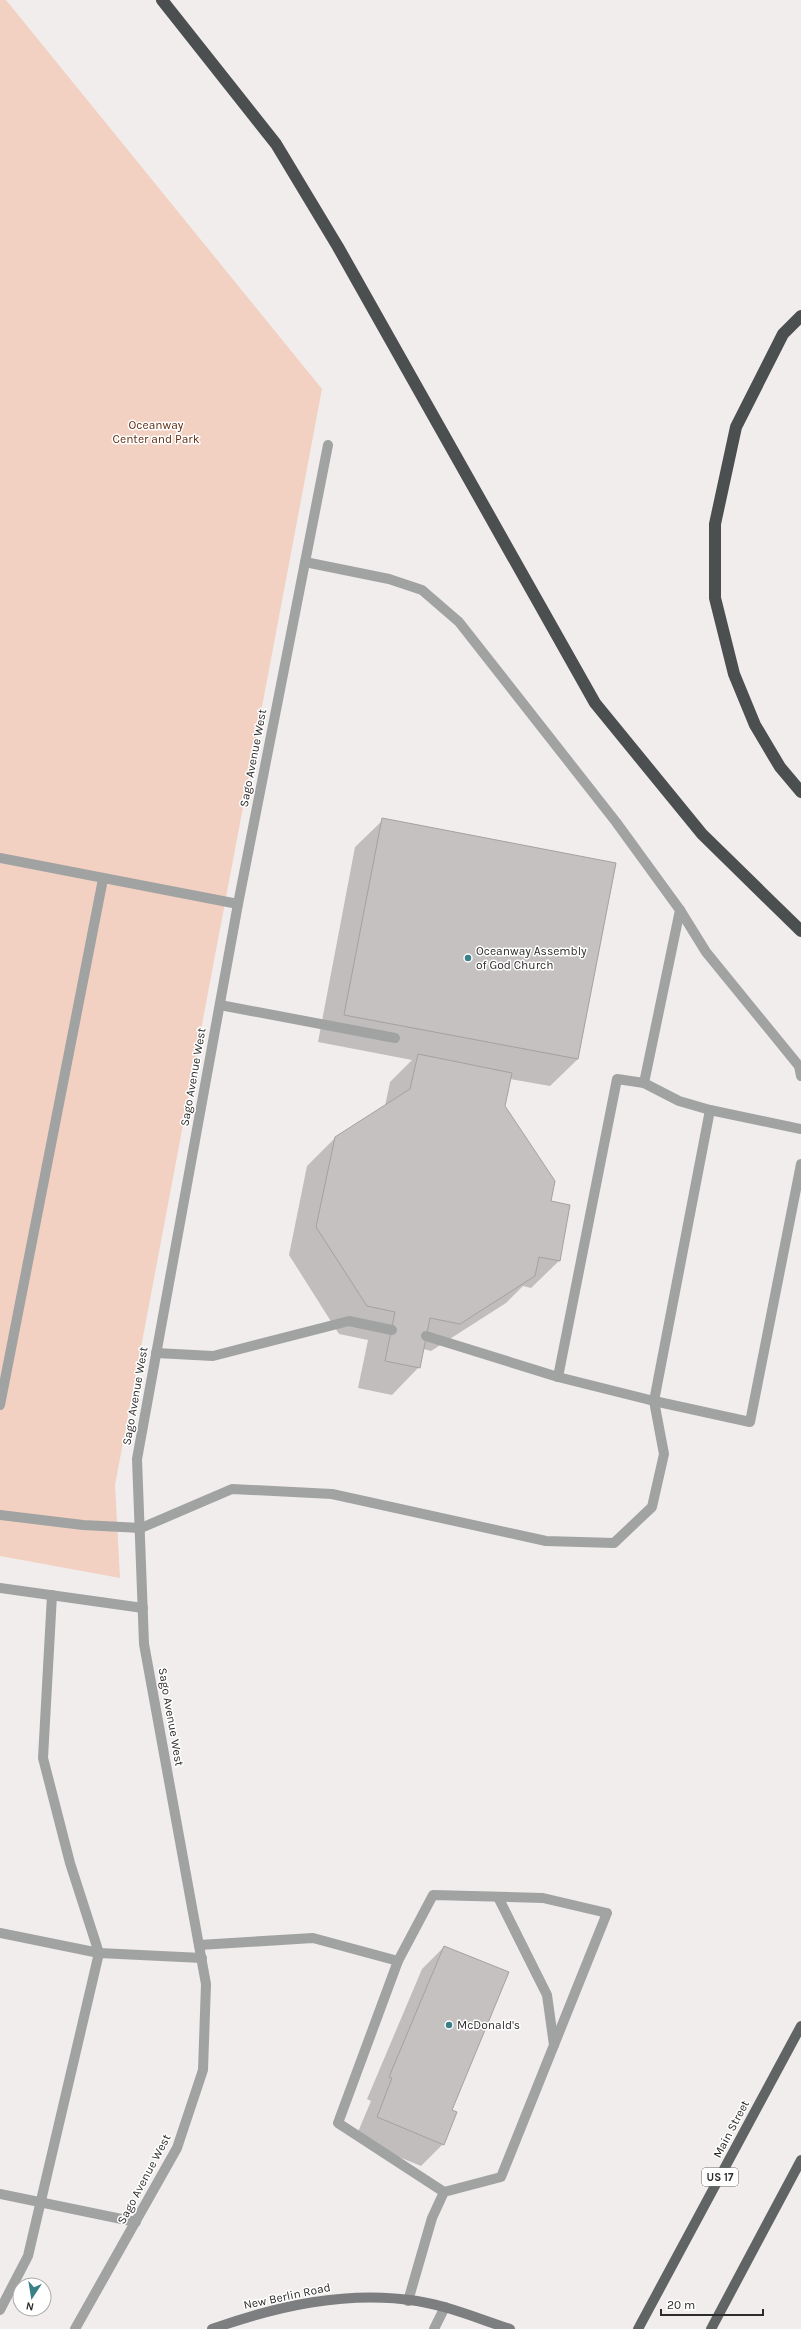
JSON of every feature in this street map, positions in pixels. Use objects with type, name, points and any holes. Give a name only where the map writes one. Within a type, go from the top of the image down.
[{"type":"highway","points":[[162,0],[276,144],[338,247],[595,703],[702,834],[801,931]]},
{"type":"highway","points":[[801,316],[783,334],[736,427],[715,524],[715,598],[734,674],[755,724],[780,767],[801,792]]},
{"type":"main road","name":"Main Street","points":[[638,2329],[801,2026]]},
{"type":"main road","points":[[711,2329],[801,2160]]},
{"type":"street","name":"Sago Avenue West","points":[[75,2329],[177,2148],[203,2070],[206,1984],[144,1644],[141,1528],[137,1459],[238,904],[328,445]]},
{"type":"street","points":[[305,562],[390,579],[422,590],[459,622],[616,822],[680,910],[706,952],[799,1066],[801,1076]]},
{"type":"street","points":[[0,858],[238,904]]},
{"type":"street","points":[[0,1405],[104,879]]},
{"type":"street","points":[[644,1083],[680,910]]},
{"type":"street","points":[[220,1005],[395,1038]]},
{"type":"street","points":[[558,1377],[617,1079],[644,1083],[680,1101],[710,1110],[801,1129]]},
{"type":"street","points":[[0,1515],[83,1525],[141,1528],[232,1489],[332,1494],[546,1541],[614,1543],[652,1507],[664,1454],[654,1401],[710,1110]]},
{"type":"street","points":[[426,1336],[558,1377],[654,1401],[750,1422],[801,1164]]},
{"type":"street","points":[[156,1353],[213,1356],[349,1321],[392,1330]]},
{"type":"street","points":[[0,1588],[143,1608]]},
{"type":"street","points":[[0,2310],[28,2256],[99,1953],[70,1863],[43,1758],[52,1595]]},
{"type":"street","points":[[433,1895],[498,1897],[543,1898],[607,1913],[501,2177],[444,2192],[338,2123],[398,1961],[433,1895]]},
{"type":"street","points":[[498,1897],[547,1995],[554,2046]]},
{"type":"street","points":[[0,1933],[99,1953],[202,1958]]},
{"type":"street","points":[[199,1944],[313,1938],[398,1961]]},
{"type":"street","points":[[408,2301],[432,2218],[444,2192]]},
{"type":"street","points":[[0,2194],[136,2222]]},
{"type":"street","name":"New Berlin Road","points":[[212,2329],[238,2320],[328,2299],[364,2297],[408,2301],[445,2307],[510,2329]]},
{"type":"street","points":[[434,2329],[445,2307]]},
{"type":"green space","name":"Oceanway Center and Park","points":[[0,0],[6,0],[322,389],[115,1485],[120,1578],[0,1556]]},
{"type":"building","points":[[382,818],[616,863],[578,1059],[344,1015]]},
{"type":"building","points":[[418,1054],[512,1073],[505,1106],[555,1181],[551,1201],[570,1205],[560,1261],[539,1257],[535,1276],[460,1324],[430,1318],[420,1368],[385,1361],[395,1312],[367,1306],[316,1227],[335,1137],[410,1089]]},
{"type":"building","name":"McDonald's","points":[[444,1946],[509,1972],[452,2110],[457,2112],[444,2145],[377,2117],[392,2078],[389,2077]]},
{"type":"place","name":"Oceanway Assembly of God Church","points":[[468,958]]},
{"type":"place","name":"McDonald's","points":[[449,2025]]}]
